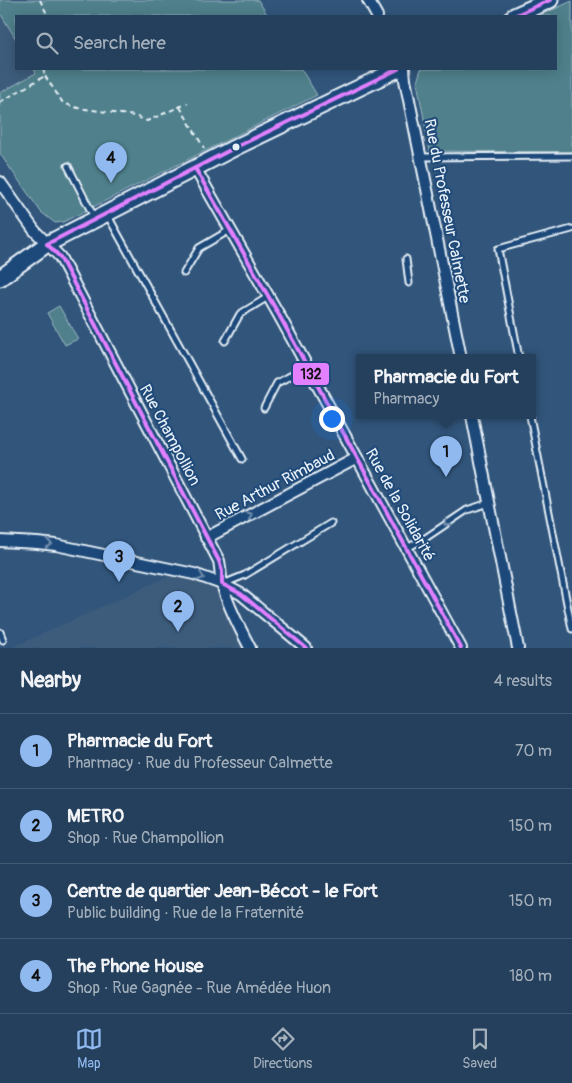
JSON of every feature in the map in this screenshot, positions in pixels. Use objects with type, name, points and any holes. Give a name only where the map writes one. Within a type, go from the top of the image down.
[{"type":"street","points":[[368,0],[376,15]]},
{"type":"street","points":[[516,15],[550,0]]},
{"type":"street","points":[[0,278],[47,244],[211,160],[396,70]]},
{"type":"street","name":"Rue du Professeur Calmette","points":[[404,70],[460,354]]},
{"type":"street","name":"Rue de la Solidarité","points":[[195,168],[308,367],[462,648]]},
{"type":"street","name":"Rue Champollion","points":[[0,182],[34,230],[60,257],[219,561],[227,602],[250,648]]},
{"type":"street","points":[[473,419],[518,648]]},
{"type":"street","name":"Rue Arthur Rimbaud","points":[[206,538],[357,458]]},
{"type":"street","points":[[0,541],[37,543],[79,550],[194,574],[222,584],[240,594],[306,648]]},
{"type":"lane","points":[[421,157],[572,156]]},
{"type":"lane","points":[[68,166],[101,216],[242,459]]},
{"type":"lane","points":[[184,273],[198,248],[230,230]]},
{"type":"lane","points":[[518,354],[498,249],[572,230]]},
{"type":"lane","points":[[406,259],[410,283]]},
{"type":"lane","points":[[226,341],[240,314],[269,297]]},
{"type":"lane","points":[[264,408],[277,383],[308,367]]},
{"type":"lane","points":[[531,419],[572,629]]},
{"type":"lane","points":[[407,548],[467,510],[489,503]]},
{"type":"lane","points":[[222,584],[245,575],[331,524]]},
{"type":"lane","points":[[0,632],[3,640]]},
{"type":"path","points":[[40,0],[48,15]]},
{"type":"path","points":[[43,70],[62,103],[78,108],[135,116],[147,121],[188,103]]},
{"type":"path","points":[[0,102],[45,76]]},
{"type":"path","points":[[180,107],[211,160]]},
{"type":"shaded area","points":[[0,13],[15,37],[15,70],[35,70],[37,73],[0,93]]},
{"type":"shaded area","points":[[180,571],[222,584],[250,648],[11,648]]},
{"type":"green space","points":[[0,0],[258,0],[267,15],[15,15],[15,37],[0,13]]},
{"type":"green space","points":[[572,1],[572,152],[430,151],[417,82],[421,70],[557,70],[557,15],[541,15]]},
{"type":"green space","points":[[34,70],[302,70],[317,95],[63,222],[55,223],[41,212],[0,154],[0,93],[36,73]]},
{"type":"green space","points":[[59,306],[78,339],[65,345],[47,313]]},
{"type":"transit line","name":"132","points":[[516,15],[550,0]]},
{"type":"transit line","name":"132","points":[[306,648],[241,594],[222,584],[222,571],[219,561],[60,257],[47,244],[236,147],[396,70]]},
{"type":"transit line","name":"132","points":[[195,168],[279,315],[461,648]]},
{"type":"place","name":"The Phone House","points":[[111,183]]},
{"type":"place","name":"Pharmacie du Fort","points":[[446,477]]},
{"type":"place","name":"Centre de quartier Jean-Bécot - le Fort","points":[[119,582]]},
{"type":"place","name":"METRO","points":[[178,632]]}]
